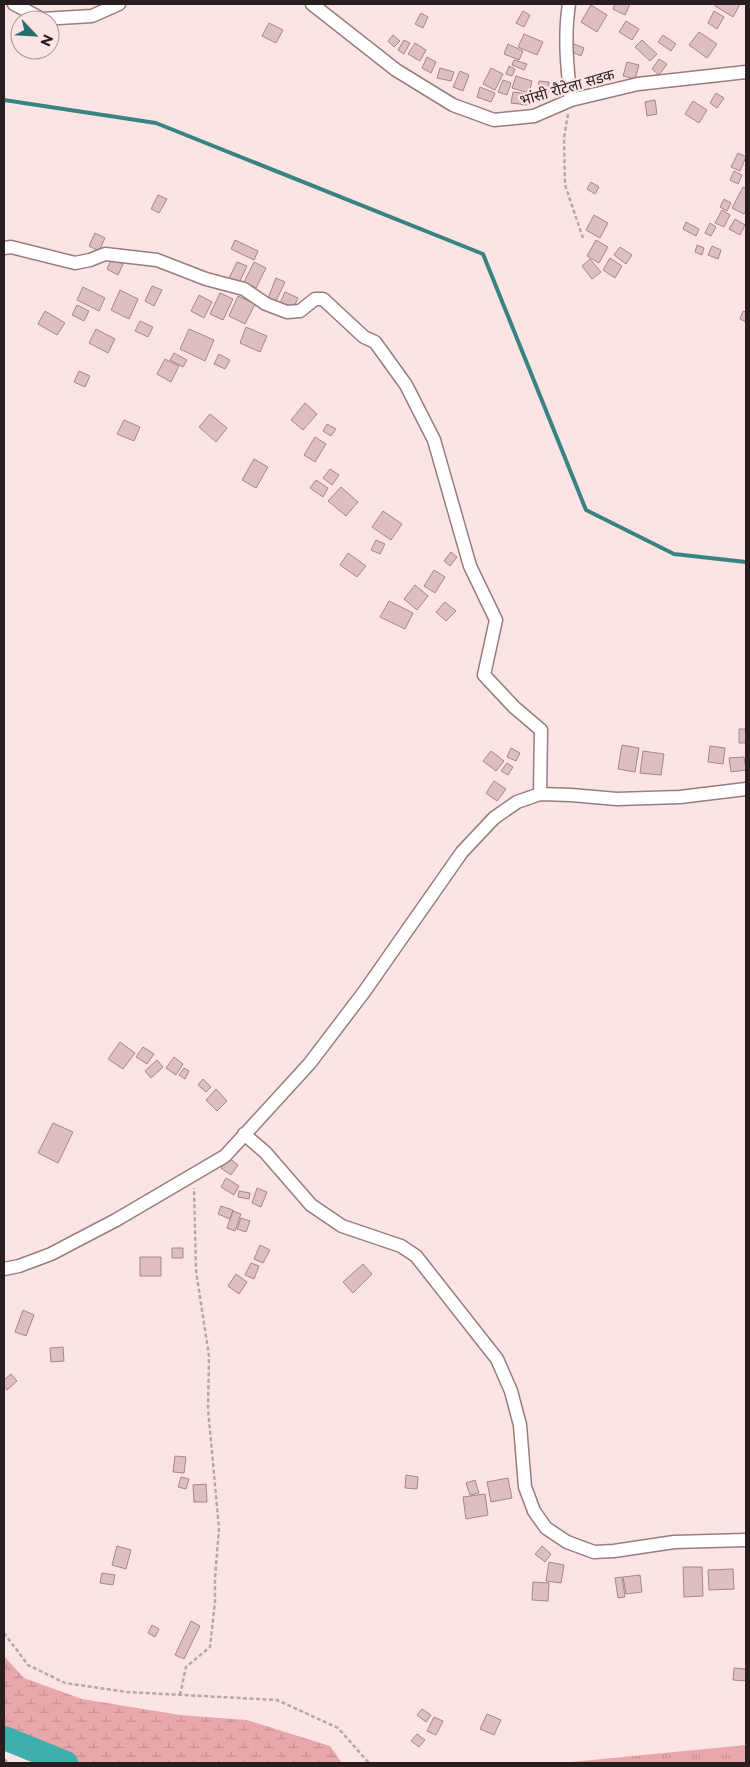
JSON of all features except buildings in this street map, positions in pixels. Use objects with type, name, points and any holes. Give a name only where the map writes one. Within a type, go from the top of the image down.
[{"type":"street","points":[[14,4],[42,19],[92,16],[119,4]]},
{"type":"street","name":"भांसी रौटेला सडक","points":[[312,4],[396,70],[453,105],[494,120],[534,116],[570,100],[638,84],[746,72]]},
{"type":"street","points":[[569,4],[566,25],[570,100]]},
{"type":"street","points":[[4,248],[11,247],[75,263],[105,254],[157,260],[206,279],[244,289],[266,304],[287,312],[300,311],[315,299],[323,299],[364,337],[375,342],[406,385],[434,440],[470,566],[496,620],[484,675],[514,707],[541,730],[540,794]]},
{"type":"street","points":[[4,1269],[19,1266],[51,1254],[116,1220],[225,1156],[310,1063],[364,992],[462,852],[494,818],[517,802],[540,794],[617,799],[680,797],[746,789]]},
{"type":"street","points":[[244,1134],[265,1152],[312,1205],[319,1210],[342,1226],[401,1246],[416,1256],[497,1359],[511,1391],[520,1425],[525,1487],[534,1512],[546,1528],[567,1542],[594,1552],[674,1542],[746,1540]]},
{"type":"path","points":[[570,100],[564,138],[565,185],[583,238]]},
{"type":"path","points":[[180,1695],[186,1667],[210,1647],[215,1602],[219,1528],[208,1409],[210,1356],[196,1271],[194,1174]]},
{"type":"path","points":[[4,1633],[28,1665],[65,1683],[127,1692],[277,1700],[338,1728],[369,1763]]},
{"type":"path","points":[[4,1759],[9,1763]]},
{"type":"green space","points":[[4,1656],[24,1678],[82,1699],[180,1715],[247,1720],[330,1746],[342,1763],[40,1763],[4,1743]]},
{"type":"green space","points":[[746,1745],[746,1763],[561,1763]]},
{"type":"waterway","points":[[4,100],[156,123],[483,254],[586,510],[674,554],[746,562]]},
{"type":"waterway","points":[[4,1738],[66,1763]]}]
